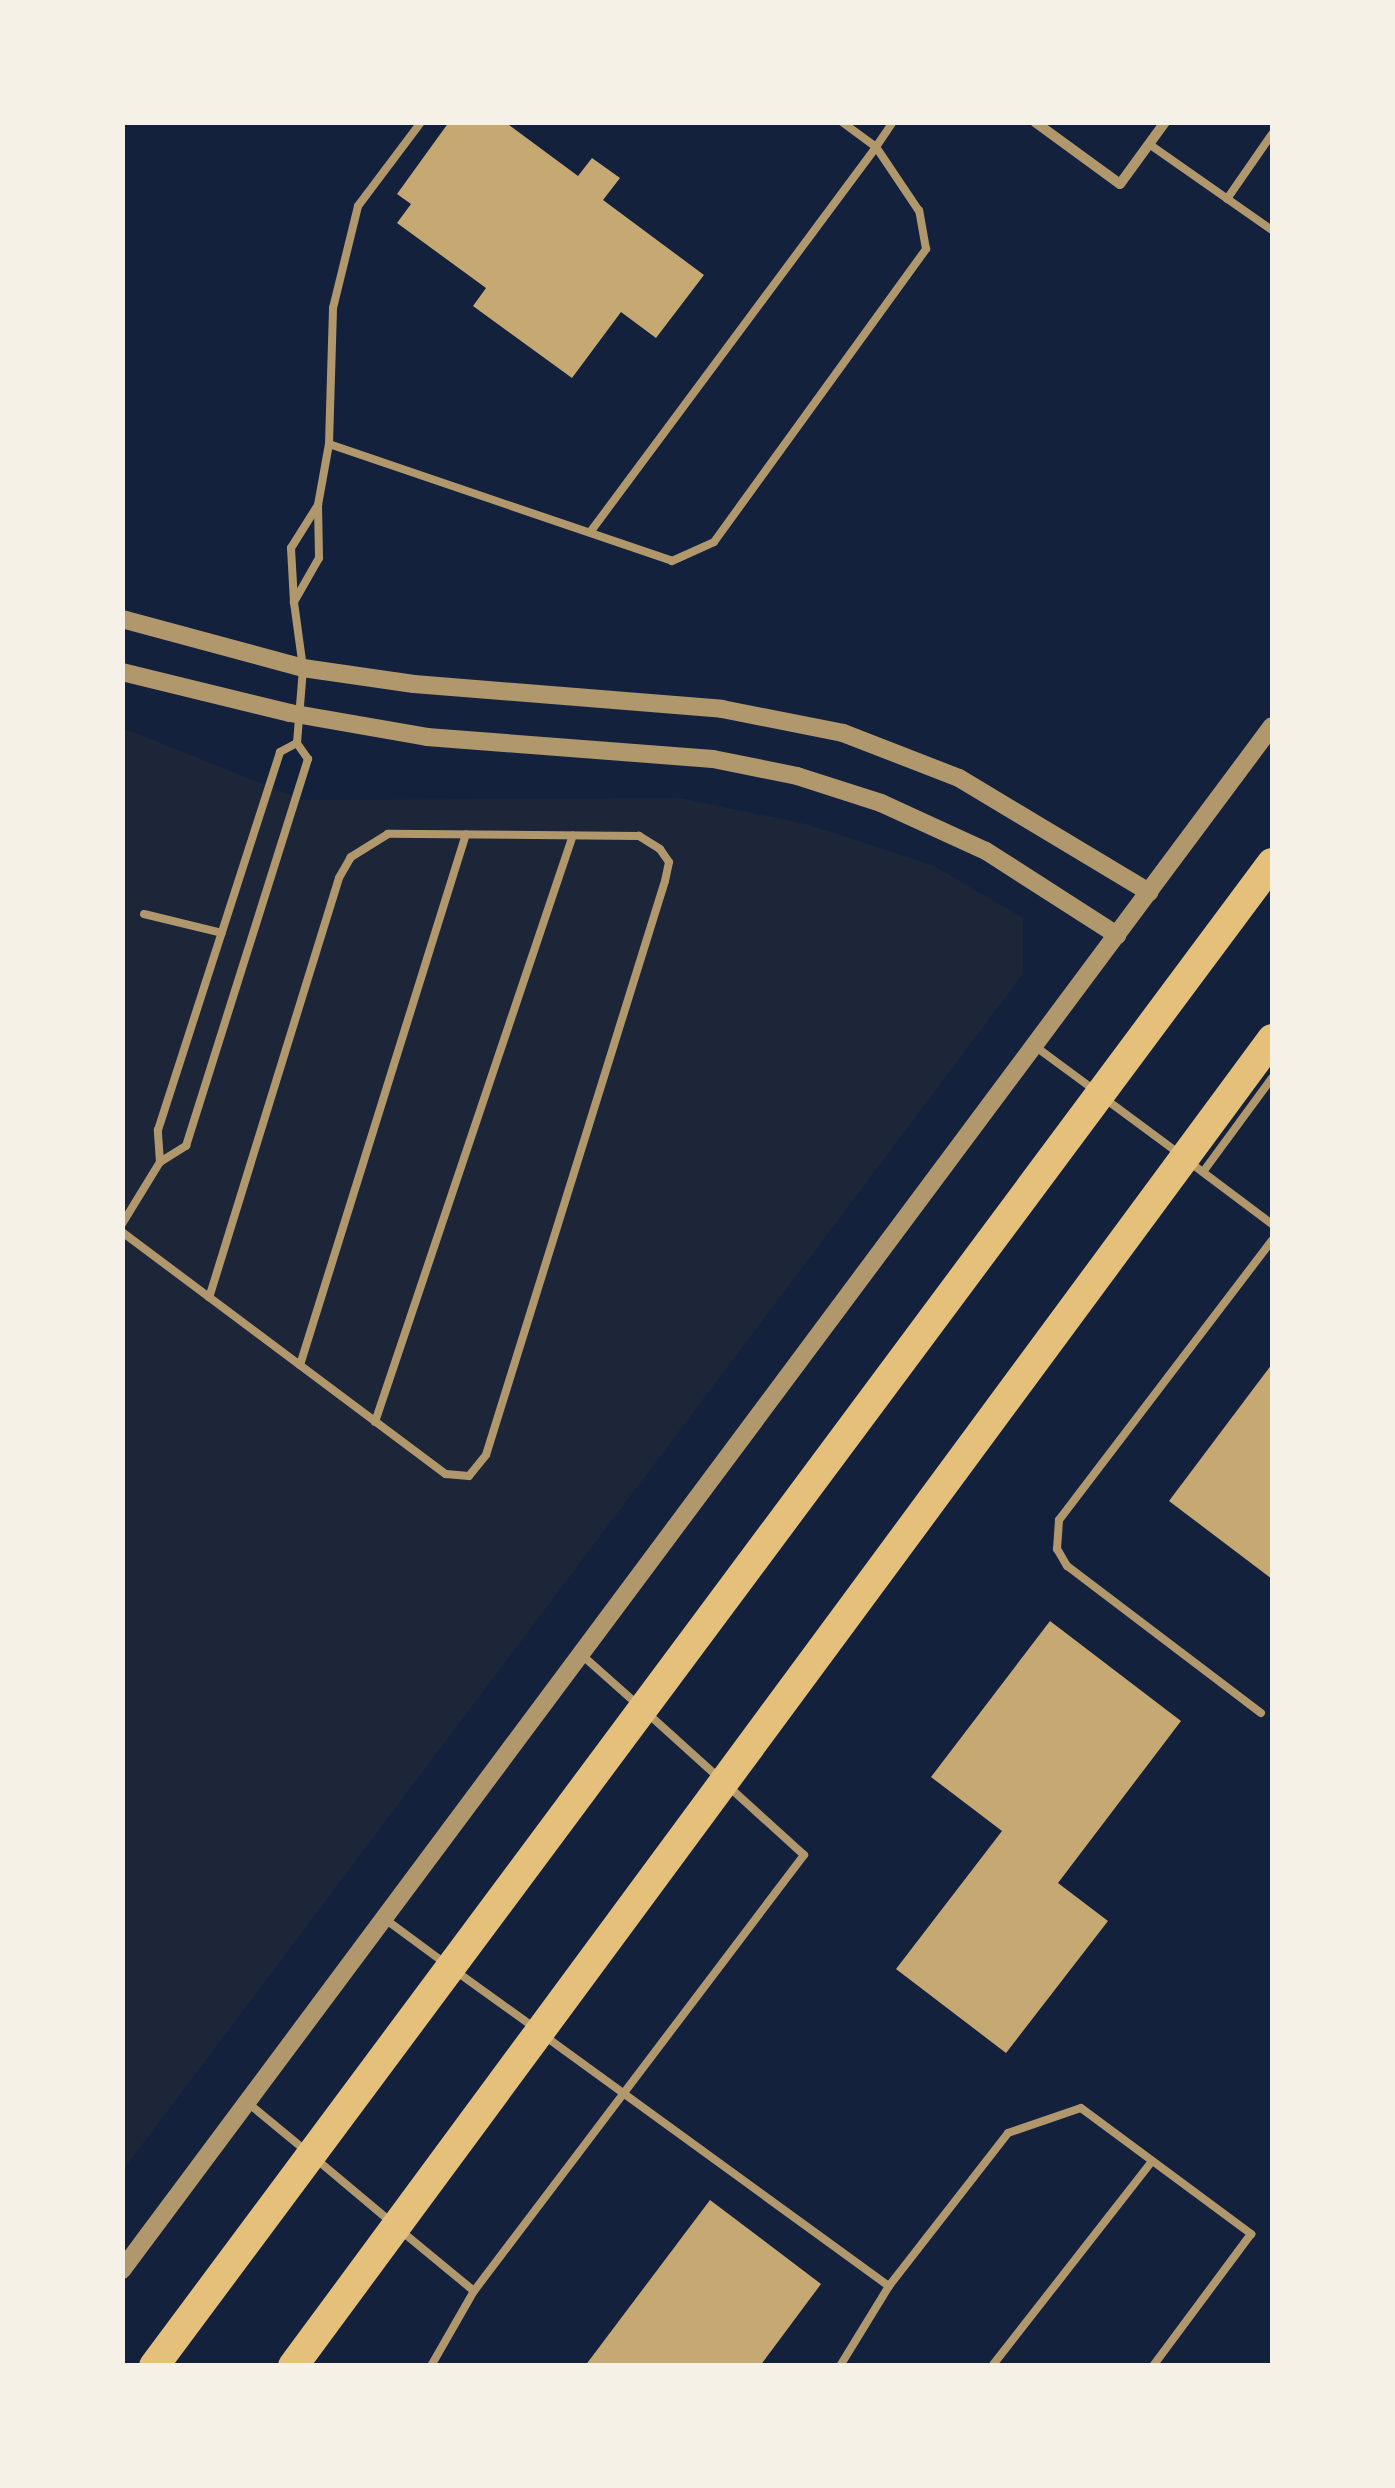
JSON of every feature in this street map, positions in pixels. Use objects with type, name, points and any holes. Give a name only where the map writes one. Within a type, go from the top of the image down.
[{"type":"highway","points":[[154,2366],[1272,864]]},
{"type":"highway","points":[[292,2366],[1272,1040]]},
{"type":"street","points":[[1034,122],[1120,184],[1165,122]]},
{"type":"street","points":[[122,618],[303,668],[414,684],[722,708],[842,734],[959,778],[1149,892]]},
{"type":"street","points":[[122,672],[299,714],[427,737],[713,759],[797,776],[881,803],[986,852],[1117,935]]},
{"type":"street","points":[[122,2270],[1272,726]]},
{"type":"lane","points":[[294,602],[318,558],[318,505],[329,444],[333,308],[358,206],[421,122]]},
{"type":"lane","points":[[329,444],[672,561],[714,542],[800,430],[926,248],[919,211],[876,147],[842,122]]},
{"type":"lane","points":[[591,531],[893,122]]},
{"type":"lane","points":[[1227,199],[1272,134]]},
{"type":"lane","points":[[1149,144],[1272,230]]},
{"type":"lane","points":[[122,1224],[160,1162],[186,1146],[308,760],[296,743],[303,668],[290,548],[318,505]]},
{"type":"lane","points":[[160,1162],[158,1130],[280,752],[296,743]]},
{"type":"lane","points":[[122,1232],[375,1422],[458,1478],[480,1468],[669,862],[638,836],[573,835],[388,834],[351,858],[339,878],[209,1297]]},
{"type":"lane","points":[[300,1365],[466,834]]},
{"type":"lane","points":[[375,1422],[573,835]]},
{"type":"lane","points":[[144,914],[222,934]]},
{"type":"lane","points":[[1036,1046],[1272,1224]]},
{"type":"lane","points":[[1203,1172],[1272,1078]]},
{"type":"lane","points":[[1261,1712],[1067,1566],[1058,1549],[1059,1520],[1272,1240]]},
{"type":"lane","points":[[431,2366],[474,2291],[804,1855],[582,1655]]},
{"type":"lane","points":[[385,1919],[889,2286]]},
{"type":"lane","points":[[248,2103],[474,2291]]},
{"type":"lane","points":[[840,2366],[889,2286],[1008,2133],[1081,2108],[1251,2234],[1153,2366]]},
{"type":"lane","points":[[992,2366],[1152,2161]]},
{"type":"shaded area","points":[[123,728],[303,800],[679,798],[806,824],[934,866],[1023,918],[1023,974],[123,2170]]},
{"type":"building","points":[[449,122],[505,122],[578,176],[592,158],[620,178],[603,200],[704,275],[656,338],[621,312],[572,378],[473,306],[486,288],[397,223],[411,204],[397,194]]},
{"type":"building","points":[[1272,1364],[1272,1579],[1169,1501]]},
{"type":"building","points":[[1050,1621],[1181,1721],[1058,1883],[1108,1921],[1006,2053],[896,1969],[1002,1831],[931,1777]]},
{"type":"building","points":[[710,2200],[821,2284],[760,2366],[585,2366]]}]
